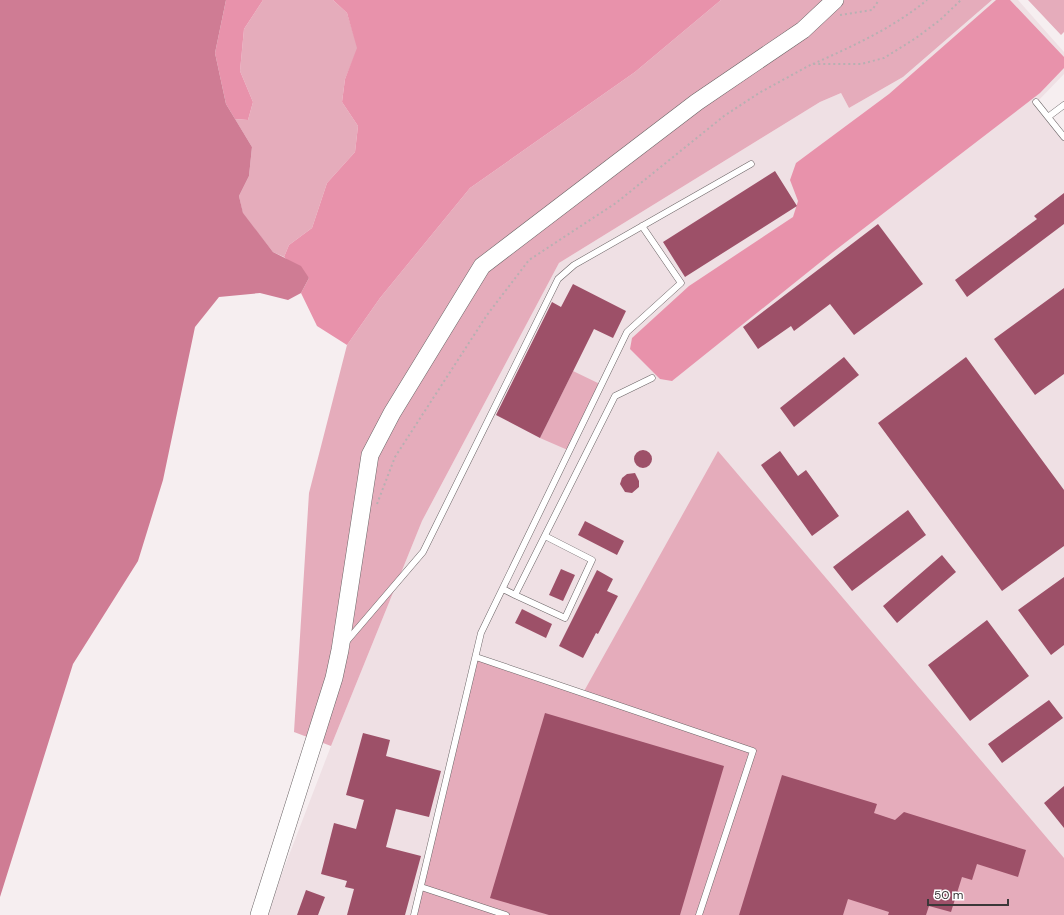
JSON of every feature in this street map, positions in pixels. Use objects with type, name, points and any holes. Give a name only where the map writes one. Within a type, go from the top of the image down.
[{"type":"street","points":[[259,915],[334,678],[340,650],[370,455],[392,413],[482,266],[697,102],[803,30],[834,0]]},
{"type":"lane","points":[[1036,102],[1064,138]]},
{"type":"lane","points":[[1048,117],[1064,105]]},
{"type":"lane","points":[[340,650],[423,552],[558,279],[574,265],[752,164]]},
{"type":"lane","points":[[414,915],[482,633],[627,332],[681,283],[642,226]]},
{"type":"lane","points":[[515,595],[615,396],[652,378]]},
{"type":"lane","points":[[503,589],[565,618],[592,560],[545,536]]},
{"type":"lane","points":[[476,657],[753,751],[699,915]]},
{"type":"lane","points":[[421,887],[506,915]]},
{"type":"path","points":[[821,13],[835,15],[854,14],[872,10],[879,0]]},
{"type":"path","points":[[812,64],[858,44],[914,11],[927,0]]},
{"type":"shaded area","points":[[0,0],[226,0],[215,53],[226,104],[252,147],[249,176],[239,196],[243,213],[273,252],[301,266],[309,278],[301,293],[288,300],[260,293],[219,297],[195,327],[163,480],[138,561],[73,664],[0,897]]},
{"type":"shaded area","points":[[226,0],[263,0],[244,29],[240,71],[253,102],[248,120],[235,119],[226,104],[215,53]]},
{"type":"shaded area","points":[[263,0],[333,0],[347,13],[358,48],[345,79],[342,102],[358,126],[355,152],[327,183],[312,228],[289,245],[284,257],[273,252],[243,214],[239,196],[249,176],[252,147],[235,119],[248,120],[253,102],[240,71],[244,29]]},
{"type":"shaded area","points":[[333,0],[721,0],[635,72],[470,188],[380,298],[347,345],[317,326],[301,293],[309,278],[284,257],[289,245],[312,228],[327,183],[355,152],[358,126],[342,102],[345,79],[357,48],[347,13]]},
{"type":"shaded area","points":[[721,0],[992,0],[903,77],[849,108],[841,93],[820,102],[559,263],[422,521],[331,746],[294,732],[309,493],[347,345],[380,298],[470,188],[635,72]]},
{"type":"shaded area","points":[[992,0],[1018,0],[1064,52],[1064,74],[1037,102],[1064,137],[1064,915],[266,915],[331,746],[422,521],[559,263],[820,102],[841,93],[849,108],[903,77]]},
{"type":"shaded area","points":[[996,0],[1010,0],[1064,57],[1064,68],[1040,93],[833,252],[672,381],[660,379],[630,349],[632,338],[689,286],[793,217],[798,201],[790,180],[796,163],[889,94]]},
{"type":"shaded area","points":[[1028,0],[1064,0],[1064,32],[1061,35]]},
{"type":"shaded area","points":[[573,371],[602,385],[570,451],[540,438]]},
{"type":"shaded area","points":[[718,451],[1064,858],[1064,915],[414,915],[476,657],[583,693]]},
{"type":"building","points":[[775,171],[797,206],[685,277],[663,242]]},
{"type":"building","points":[[1064,193],[1064,224],[967,297],[955,280],[1037,219],[1034,216]]},
{"type":"building","points":[[878,224],[923,284],[854,335],[830,304],[794,331],[791,326],[758,349],[743,327]]},
{"type":"building","points":[[573,284],[626,311],[613,338],[594,329],[540,438],[496,415],[552,302],[561,307]]},
{"type":"building","points":[[1064,288],[1064,374],[1035,395],[994,339]]},
{"type":"building","points":[[844,357],[859,375],[794,427],[780,408]]},
{"type":"building","points":[[966,357],[1064,490],[1064,546],[1002,591],[878,423]]},
{"type":"building","points":[[639,450],[647,450],[652,455],[650,466],[647,468],[639,468],[634,463],[634,455]]},
{"type":"building","points":[[780,451],[798,476],[806,470],[839,516],[812,536],[761,465]]},
{"type":"building","points":[[635,473],[639,481],[639,487],[632,493],[625,492],[620,484],[622,478],[627,474]]},
{"type":"building","points":[[908,510],[926,535],[852,591],[833,567]]},
{"type":"building","points":[[585,521],[624,541],[617,555],[578,535]]},
{"type":"building","points":[[942,555],[956,572],[897,623],[883,606]]},
{"type":"building","points":[[561,569],[575,575],[563,601],[549,595]]},
{"type":"building","points":[[597,570],[613,579],[607,591],[618,596],[598,634],[596,633],[583,658],[559,646]]},
{"type":"building","points":[[1064,577],[1064,645],[1051,655],[1018,610]]},
{"type":"building","points":[[522,609],[552,624],[546,638],[515,623]]},
{"type":"building","points":[[987,620],[1029,676],[970,721],[928,665]]},
{"type":"building","points":[[1049,700],[1063,718],[1002,763],[988,744]]},
{"type":"building","points":[[545,713],[724,766],[680,915],[549,915],[490,898]]},
{"type":"building","points":[[363,733],[390,740],[386,756],[441,771],[429,817],[396,809],[386,847],[421,856],[405,915],[347,915],[354,889],[345,887],[347,881],[321,874],[334,823],[356,829],[364,800],[346,795]]},
{"type":"building","points":[[782,775],[877,804],[874,813],[895,820],[904,812],[1026,850],[1018,877],[977,864],[972,880],[962,877],[951,912],[929,906],[926,915],[888,915],[889,912],[848,899],[843,915],[739,915]]},
{"type":"building","points":[[1064,786],[1064,828],[1044,803]]},
{"type":"building","points":[[306,890],[325,897],[318,915],[297,915]]}]
